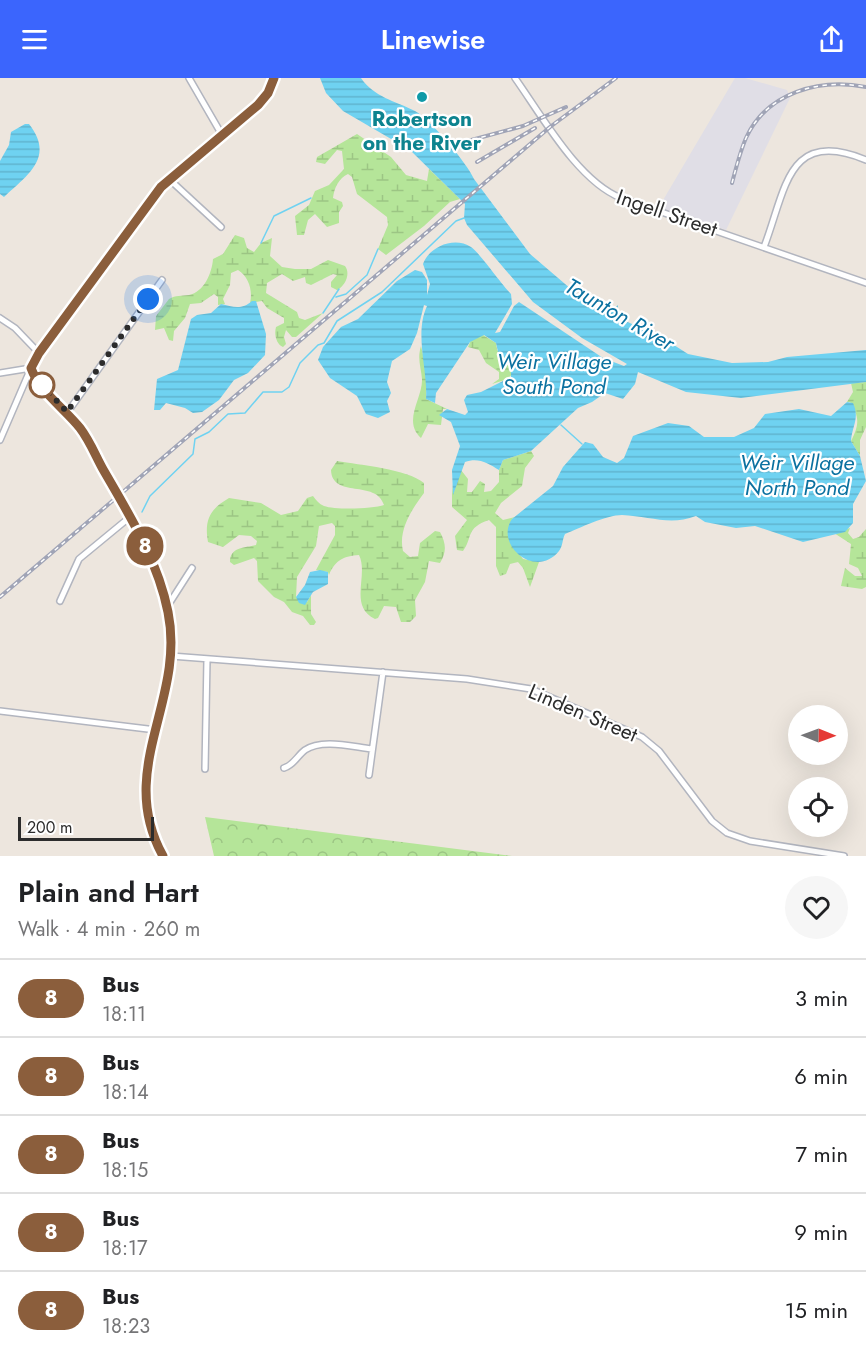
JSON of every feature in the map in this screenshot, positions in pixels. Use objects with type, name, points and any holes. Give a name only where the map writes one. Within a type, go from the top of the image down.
[{"type":"main road","points":[[163,856],[151,831],[144,798],[146,772],[171,656],[171,633],[167,607],[154,566],[87,438],[31,368],[39,353],[143,208],[169,179],[262,101],[274,78]]},
{"type":"street","points":[[189,78],[222,135]]},
{"type":"street","name":"Ingell Street","points":[[515,78],[584,173],[603,190],[866,283]]},
{"type":"street","points":[[764,248],[790,177],[801,159],[810,153],[825,149],[842,151],[866,160]]},
{"type":"street","points":[[169,179],[221,227]]},
{"type":"street","points":[[67,412],[162,280]]},
{"type":"street","points":[[0,318],[15,328],[39,353]]},
{"type":"street","points":[[0,373],[31,368]]},
{"type":"street","points":[[0,440],[31,368]]},
{"type":"street","points":[[60,601],[79,559],[130,517]]},
{"type":"street","points":[[167,607],[180,591],[192,568]]},
{"type":"street","name":"Linden Street","points":[[171,656],[495,683],[551,695],[624,727],[648,741],[664,757],[712,821],[727,833],[750,841],[844,856]]},
{"type":"street","points":[[205,769],[207,659]]},
{"type":"street","points":[[369,775],[383,672]]},
{"type":"street","points":[[0,711],[156,730]]},
{"type":"street","points":[[284,768],[292,765],[305,750],[317,745],[372,749]]},
{"type":"shaded area","points":[[735,78],[745,78],[787,90],[790,98],[726,230],[659,207]]},
{"type":"green space","points":[[357,134],[391,157],[406,175],[427,181],[429,169],[460,199],[450,202],[424,226],[386,255],[378,249],[388,225],[387,217],[357,194],[352,177],[348,174],[336,187],[333,198],[342,202],[343,206],[339,212],[339,223],[327,227],[315,214],[308,220],[304,235],[297,235],[295,216],[309,205],[315,191],[329,185],[344,169],[342,151],[337,150],[325,164],[316,162],[317,157]]},
{"type":"green space","points":[[235,235],[244,238],[247,248],[254,252],[261,243],[272,238],[270,256],[282,267],[311,269],[328,260],[345,266],[346,280],[337,290],[331,287],[331,282],[337,275],[333,274],[311,285],[306,283],[305,277],[293,281],[282,274],[267,283],[266,293],[297,312],[299,318],[305,320],[323,313],[296,337],[292,337],[286,330],[284,337],[286,344],[283,347],[277,341],[275,333],[276,327],[284,323],[284,318],[267,308],[262,301],[250,303],[249,285],[245,276],[238,270],[231,273],[230,285],[223,299],[225,304],[218,305],[218,297],[214,294],[201,303],[190,304],[185,318],[174,331],[173,341],[169,340],[164,328],[155,330],[156,316],[169,299],[189,295],[199,290],[209,276],[213,259],[223,254]]},
{"type":"green space","points":[[483,335],[496,343],[497,350],[511,362],[512,374],[508,379],[492,384],[499,379],[499,372],[486,363],[479,350],[468,347],[471,340]]},
{"type":"green space","points":[[421,346],[427,372],[426,399],[447,409],[443,409],[441,425],[428,424],[421,438],[413,424],[413,417],[422,379],[419,359]]},
{"type":"green space","points":[[866,382],[866,427],[860,440],[860,456],[851,441],[857,426],[856,412],[850,402],[847,402],[853,392],[851,383]]},
{"type":"green space","points":[[531,451],[534,456],[525,468],[522,486],[501,503],[495,513],[503,520],[515,517],[512,519],[510,541],[523,559],[539,562],[530,587],[523,568],[518,562],[510,564],[506,574],[500,576],[496,566],[496,527],[489,520],[476,526],[463,551],[457,550],[455,536],[467,520],[452,507],[452,484],[453,494],[461,470],[468,479],[467,492],[472,492],[480,481],[485,484],[484,492],[491,491],[499,482],[499,470],[503,460]]},
{"type":"green space","points":[[337,461],[395,471],[424,483],[424,493],[404,528],[403,551],[410,557],[418,556],[420,543],[435,531],[440,532],[442,536],[445,551],[440,563],[429,561],[425,582],[415,600],[416,616],[410,622],[401,622],[396,607],[384,606],[378,618],[375,619],[367,613],[361,598],[362,572],[359,555],[341,560],[329,575],[328,572],[316,570],[335,535],[335,526],[332,523],[319,526],[316,546],[297,577],[296,597],[307,602],[311,595],[311,614],[316,622],[314,625],[310,625],[303,616],[292,612],[284,602],[274,597],[258,581],[257,561],[254,558],[234,565],[230,562],[232,553],[235,551],[256,545],[257,541],[251,536],[239,535],[223,547],[208,542],[207,527],[210,516],[217,506],[229,498],[261,503],[281,515],[298,511],[307,498],[313,496],[321,504],[329,507],[363,508],[384,505],[379,497],[372,493],[346,487],[333,479],[331,470]]},
{"type":"green space","points":[[850,528],[848,533],[853,539],[859,537],[866,529],[866,587],[862,589],[841,586],[845,568],[855,576],[862,576],[858,568],[849,564],[851,544],[834,533]]},
{"type":"green space","points":[[205,817],[512,856],[214,856]]},
{"type":"water","name":"Weir Village South Pond","points":[[320,78],[361,78],[372,90],[422,116],[456,153],[530,254],[585,301],[611,311],[618,305],[617,314],[621,319],[663,338],[688,354],[732,363],[768,362],[787,357],[866,350],[866,382],[741,398],[686,392],[638,372],[635,384],[623,399],[605,393],[578,408],[531,451],[503,460],[499,470],[479,460],[465,462],[453,495],[452,470],[460,446],[451,422],[439,415],[447,409],[465,415],[468,412],[464,400],[467,395],[481,392],[511,377],[511,363],[498,352],[496,343],[484,335],[470,342],[436,393],[435,403],[426,399],[421,340],[423,317],[427,306],[424,305],[417,333],[410,349],[392,361],[387,382],[391,393],[387,401],[390,412],[378,418],[366,414],[357,396],[330,378],[318,360],[323,347],[341,327],[358,319],[397,281],[415,270],[422,272],[427,280],[427,295],[430,284],[423,264],[436,248],[450,243],[471,247],[511,294],[512,304],[495,333],[500,332],[514,306],[519,302],[603,358],[624,366],[627,364],[582,338],[533,302],[467,225],[464,218],[465,204],[410,150],[343,111],[326,93]]},
{"type":"water","points":[[29,124],[36,136],[39,156],[29,173],[4,197],[0,194],[0,161],[9,145],[11,132]]},
{"type":"water","points":[[256,301],[266,334],[265,355],[248,373],[234,380],[219,400],[202,412],[193,413],[185,408],[166,403],[160,410],[154,410],[157,379],[178,370],[191,319],[197,315],[211,313],[221,304],[241,307]]},
{"type":"water","name":"Weir Village North Pond","points":[[847,402],[853,403],[855,408],[856,418],[851,441],[860,456],[866,481],[853,504],[853,523],[845,532],[803,542],[755,526],[736,528],[705,522],[696,516],[668,520],[622,515],[593,522],[565,534],[559,551],[550,559],[539,562],[520,556],[509,539],[508,529],[512,519],[553,486],[563,467],[585,442],[593,444],[603,457],[617,463],[624,458],[633,436],[668,423],[689,426],[704,437],[734,437],[754,428],[765,414],[799,409],[831,416]]},
{"type":"water","points":[[320,570],[328,572],[328,584],[313,592],[305,605],[299,603],[296,597],[305,585],[310,572]]},
{"type":"waterway","points":[[261,243],[274,216],[311,198]]},
{"type":"waterway","points":[[142,512],[150,496],[193,454],[195,439],[209,432],[228,414],[245,413],[263,392],[282,392],[289,387],[300,363],[318,345],[324,343],[337,321],[382,292],[456,221],[464,218]]},
{"type":"waterway","points":[[336,297],[346,294],[367,275],[378,249]]},
{"type":"waterway","points":[[323,313],[339,289]]},
{"type":"waterway","points":[[561,425],[582,444]]},
{"type":"railway","points":[[0,597],[550,127],[616,78]]},
{"type":"railway","points":[[732,183],[746,138],[755,122],[767,109],[781,99],[813,87],[831,85],[866,87]]},
{"type":"railway","points":[[464,142],[523,126],[566,107]]},
{"type":"railway","points":[[477,162],[535,128]]},
{"type":"bus line","name":"8","points":[[163,856],[151,831],[144,798],[146,772],[171,656],[170,625],[163,589],[149,554],[87,438],[39,381],[31,368],[39,353],[151,198],[175,173],[258,105],[268,93],[274,78]]},
{"type":"place","name":"Robertson on the River","points":[[422,97]]},
{"type":"route","points":[[42,385],[67,412],[148,299]]},
{"type":"water label","name":"Taunton River","points":[[620,314]]}]
